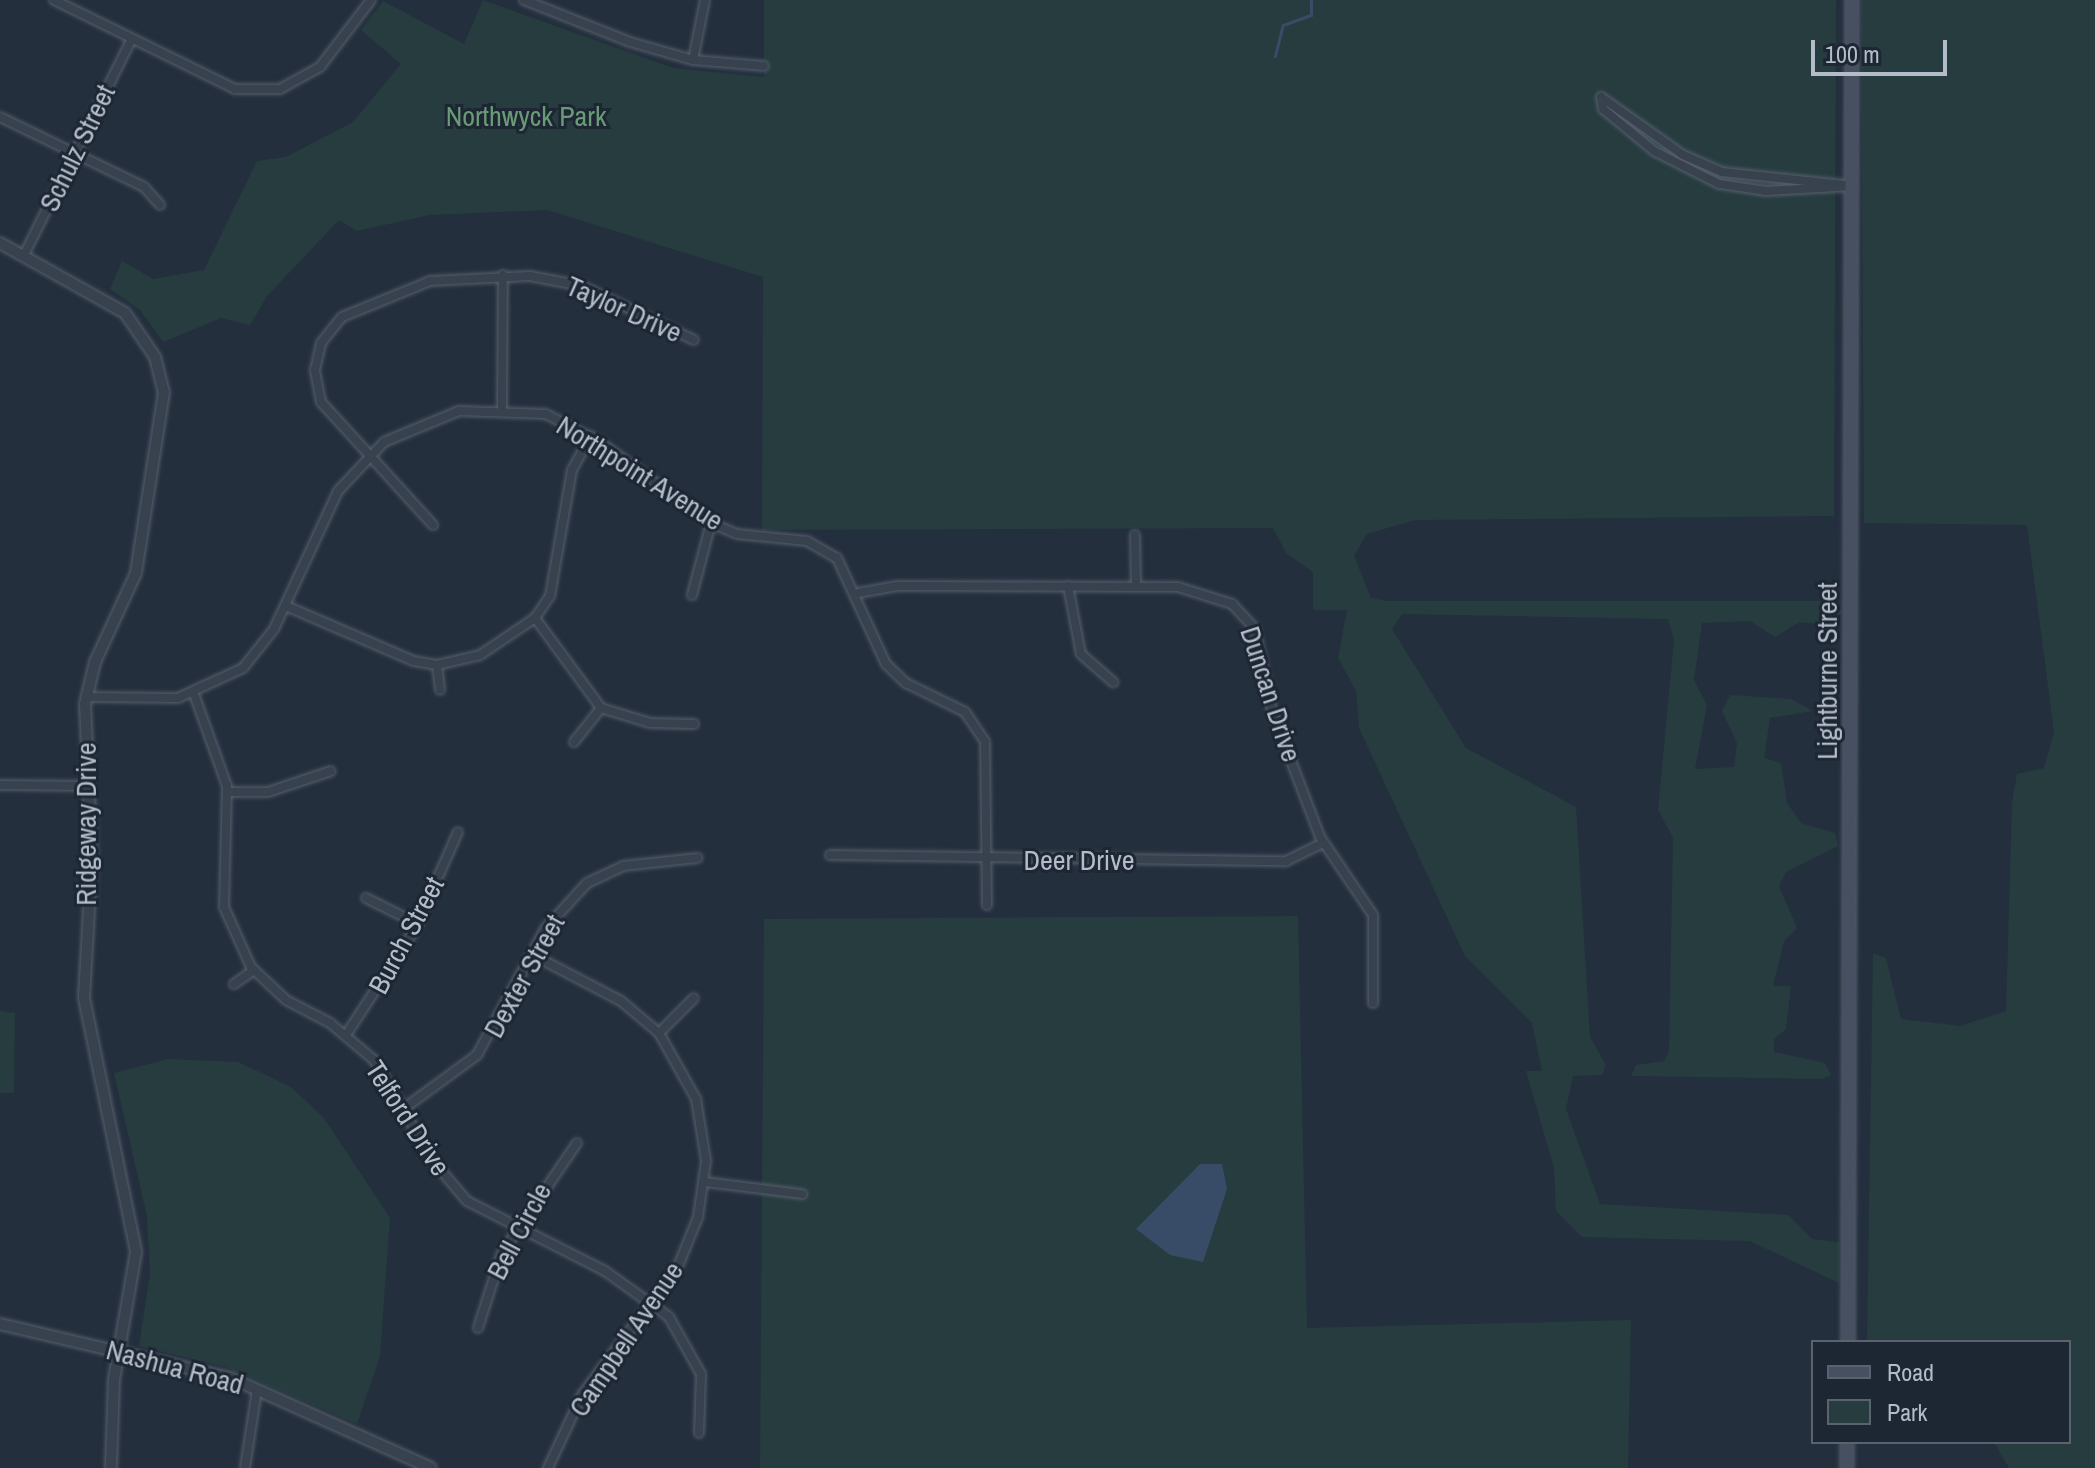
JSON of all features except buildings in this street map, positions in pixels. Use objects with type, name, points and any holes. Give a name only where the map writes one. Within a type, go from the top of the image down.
[{"type":"main road","name":"Lightburne Street","points":[[1848,1340],[1852,0]]},
{"type":"main road","points":[[1847,1444],[1847,1468]]},
{"type":"street","points":[[54,0],[130,42],[235,89],[280,89],[320,67],[371,0]]},
{"type":"street","points":[[524,0],[693,60],[764,66]]},
{"type":"street","points":[[693,60],[705,0]]},
{"type":"street","name":"Schulz Street","points":[[24,255],[130,42]]},
{"type":"street","points":[[1601,97],[1683,155],[1722,172],[1853,186],[1766,191],[1719,184],[1654,151],[1603,109],[1601,97]]},
{"type":"street","points":[[0,117],[144,187],[160,205]]},
{"type":"street","points":[[1719,184],[1722,172]]},
{"type":"street","points":[[0,243],[24,255]]},
{"type":"street","name":"Ridgeway Drive","points":[[24,255],[125,313],[155,357],[163,404],[136,573],[86,697],[88,786],[84,998],[136,1252],[120,1350],[111,1468]]},
{"type":"street","points":[[502,407],[503,275]]},
{"type":"street","name":"Taylor Drive","points":[[433,525],[367,456],[317,390],[321,343],[334,325],[388,292],[503,275],[582,286],[694,340]]},
{"type":"street","name":"Northpoint Avenue","points":[[86,697],[194,694],[243,668],[286,606],[326,510],[367,456],[432,419],[502,407],[546,414],[591,436],[711,523],[761,536],[822,546],[858,593],[886,664],[977,726],[988,761],[987,905]]},
{"type":"street","points":[[286,606],[437,665],[480,655],[535,618],[556,581],[572,470],[591,436]]},
{"type":"street","points":[[692,595],[711,523]]},
{"type":"street","points":[[1135,535],[1136,587]]},
{"type":"street","name":"Duncan Drive","points":[[858,593],[897,586],[1199,589],[1245,614],[1255,629],[1278,729],[1323,843],[1365,894],[1373,915],[1373,1003]]},
{"type":"street","points":[[1068,586],[1081,654],[1113,682]]},
{"type":"street","points":[[535,618],[601,708],[650,723],[694,724]]},
{"type":"street","points":[[437,665],[440,690]]},
{"type":"street","name":"Telford Drive","points":[[194,694],[228,792],[221,891],[235,938],[254,970],[286,1000],[346,1035],[406,1107],[455,1189],[515,1230],[605,1271],[651,1303],[696,1357],[703,1385],[699,1433]]},
{"type":"street","points":[[574,742],[601,708]]},
{"type":"street","points":[[228,792],[276,790],[331,771]]},
{"type":"street","points":[[0,785],[88,786]]},
{"type":"street","name":"Burch Street","points":[[346,1035],[418,924],[458,832]]},
{"type":"street","name":"Deer Drive","points":[[830,855],[987,860],[1286,861],[1323,843]]},
{"type":"street","name":"Dexter Street","points":[[406,1107],[477,1055],[553,917],[598,876],[698,858]]},
{"type":"street","points":[[366,898],[418,924]]},
{"type":"street","name":"Campbell Avenue","points":[[533,955],[611,995],[659,1033],[696,1099],[705,1182],[689,1241],[651,1303],[582,1395],[548,1468]]},
{"type":"street","points":[[234,984],[254,970]]},
{"type":"street","points":[[659,1033],[694,998]]},
{"type":"street","name":"Bell Circle","points":[[478,1328],[515,1230],[577,1143]]},
{"type":"street","points":[[705,1182],[802,1194]]},
{"type":"street","name":"Nashua Road","points":[[0,1324],[120,1350],[257,1390],[408,1464],[431,1468]]},
{"type":"street","points":[[245,1468],[257,1390]]},
{"type":"green space","name":"Northwyck Park","points":[[483,0],[673,68],[764,77],[764,0],[1836,0],[1834,516],[1415,520],[1367,534],[1354,556],[1371,598],[1386,601],[1828,601],[1843,613],[1819,624],[1799,622],[1775,637],[1750,621],[1702,623],[1694,680],[1707,705],[1695,769],[1734,767],[1737,743],[1722,711],[1730,695],[1791,699],[1813,711],[1770,718],[1764,758],[1781,763],[1787,803],[1801,823],[1835,833],[1838,846],[1786,872],[1779,886],[1797,928],[1784,941],[1773,986],[1791,986],[1786,1029],[1774,1039],[1774,1052],[1825,1063],[1831,1075],[1822,1079],[1631,1076],[1636,1065],[1664,1061],[1669,1052],[1673,838],[1658,810],[1674,640],[1668,619],[1402,614],[1392,629],[1466,748],[1576,807],[1590,1037],[1606,1065],[1602,1075],[1573,1076],[1566,1109],[1600,1204],[1788,1215],[1812,1239],[1839,1242],[1839,1283],[1750,1241],[1582,1237],[1556,1211],[1554,1168],[1526,1071],[1542,1071],[1532,1023],[1465,956],[1359,728],[1356,691],[1338,658],[1347,610],[1313,610],[1313,572],[1286,553],[1273,528],[762,530],[763,277],[547,210],[429,215],[357,231],[339,220],[267,296],[250,325],[221,318],[163,342],[140,310],[110,289],[122,261],[153,279],[204,270],[257,161],[286,157],[353,122],[401,64],[361,30],[383,1],[464,44]]},
{"type":"green space","points":[[1861,0],[2095,0],[2095,1468],[2009,1468],[1995,1444],[2071,1444],[2071,1340],[1867,1340],[1873,953],[1886,958],[1901,1019],[1960,1026],[2006,1011],[2012,803],[2017,774],[2044,768],[2054,732],[2027,525],[1864,523]]},
{"type":"green space","points":[[1298,916],[1307,1328],[1631,1320],[1628,1468],[760,1468],[764,919]]},
{"type":"green space","points":[[0,1011],[15,1013],[14,1093],[0,1093]]},
{"type":"green space","points":[[168,1059],[238,1062],[291,1087],[324,1118],[390,1218],[380,1356],[357,1424],[226,1367],[139,1346],[150,1274],[147,1216],[114,1073]]},
{"type":"water","points":[[1200,1164],[1222,1164],[1227,1189],[1203,1262],[1170,1255],[1136,1229]]},
{"type":"waterway","points":[[1275,56],[1283,25],[1311,15],[1311,0]]}]
